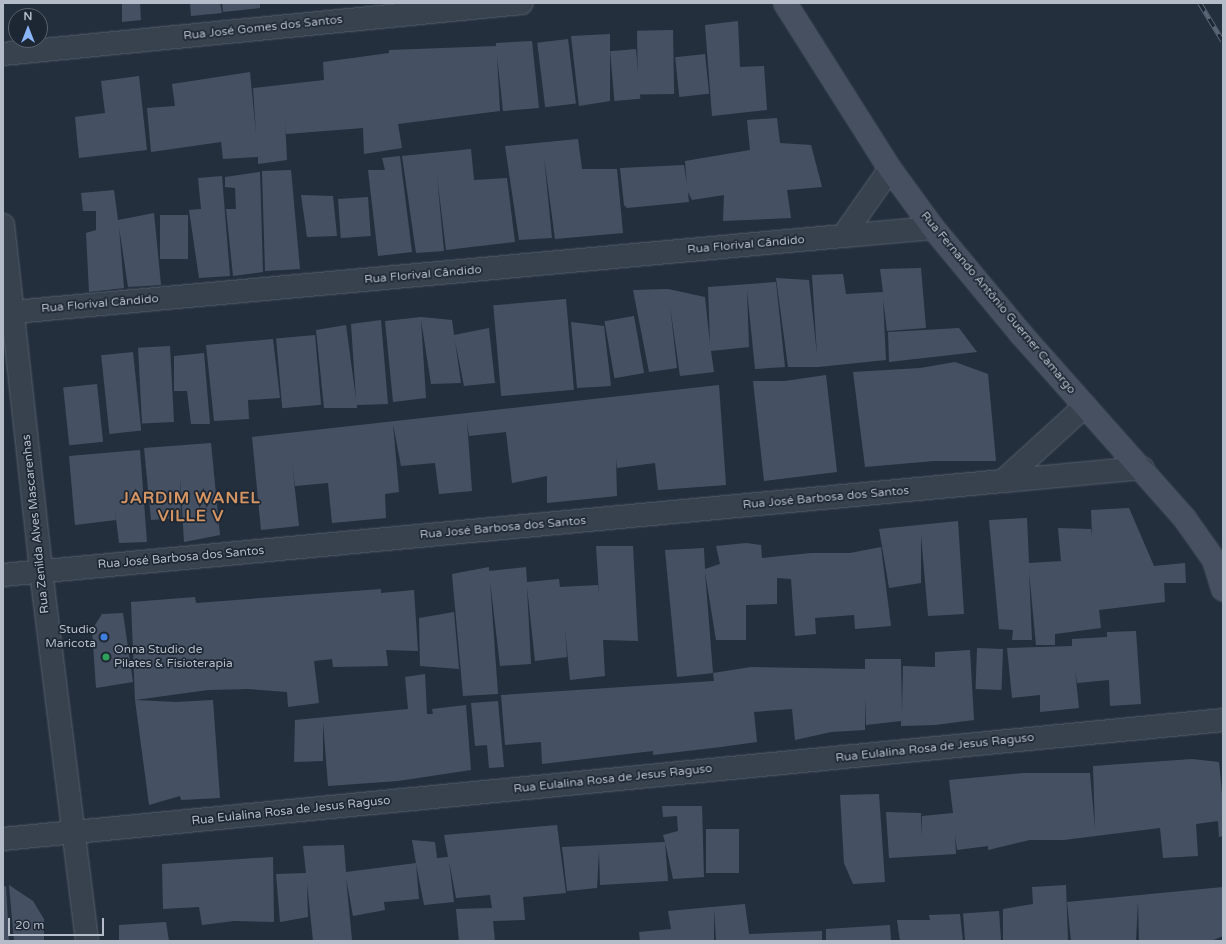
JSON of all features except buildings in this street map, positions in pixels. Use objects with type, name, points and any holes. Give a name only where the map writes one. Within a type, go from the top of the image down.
[{"type":"street","name":"Rua José Gomes dos Santos","points":[[3,54],[522,3]]},
{"type":"street","name":"Rua Fernando Antônio Guerner Camargo","points":[[785,3],[890,169],[933,228],[1085,406],[1142,468],[1185,519],[1214,560],[1223,590]]},
{"type":"street","points":[[843,236],[890,169]]},
{"type":"street","name":"Rua Zenilda Alves Mascarenhas","points":[[3,225],[8,313],[88,941]]},
{"type":"street","name":"Rua Florival Cândido","points":[[8,313],[933,228]]},
{"type":"street","points":[[1003,481],[1085,406]]},
{"type":"street","name":"Rua José Barbosa dos Santos","points":[[3,575],[1142,468]]},
{"type":"street","name":"Rua Eulalina Rosa de Jesus Raguso","points":[[3,839],[1223,720]]},
{"type":"railway","points":[[1200,3],[1223,41]]},
{"type":"place","name":"Studio Maricota","points":[[104,637]]},
{"type":"place","name":"Onna Studio de Pilates & Fisioterapia","points":[[106,657]]},
{"type":"district","name":"JARDIM WANEL VILLE V","points":[[191,507]]}]
